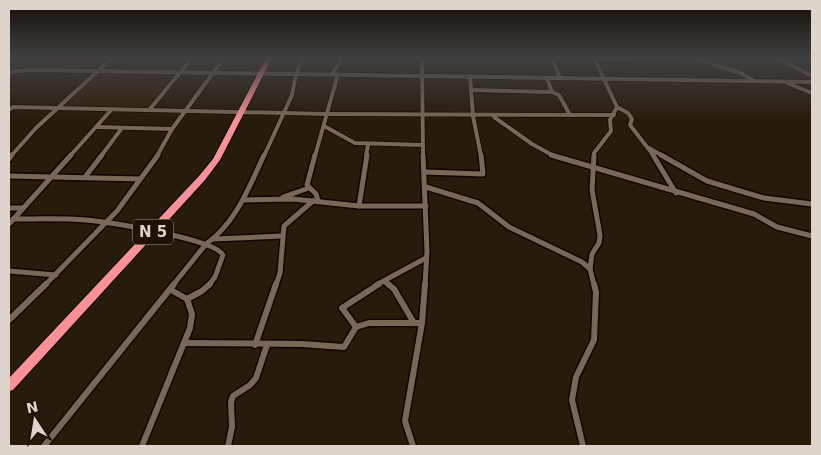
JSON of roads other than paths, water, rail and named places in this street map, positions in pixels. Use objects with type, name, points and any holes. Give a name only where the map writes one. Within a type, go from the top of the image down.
[{"type":"highway","name":"N 5","points":[[9,386],[155,230],[216,160],[259,79]]},
{"type":"street","points":[[9,159],[36,128],[89,79]]},
{"type":"street","points":[[150,110],[176,79]]},
{"type":"street","points":[[9,320],[107,222],[157,156],[172,129],[208,79]]},
{"type":"street","points":[[44,446],[206,244],[240,207],[292,95],[295,79]]},
{"type":"street","points":[[316,201],[316,194],[307,185],[337,79]]},
{"type":"street","points":[[414,446],[405,421],[422,323],[427,257],[422,79]]},
{"type":"street","points":[[424,172],[483,174],[481,152],[473,116],[470,79]]},
{"type":"street","points":[[547,79],[552,92]]},
{"type":"street","points":[[584,446],[572,400],[576,377],[594,340],[596,292],[590,269],[592,254],[599,243],[600,235],[592,190],[594,153],[610,131],[610,120],[614,115],[616,107],[604,79]]},
{"type":"street","points":[[665,79],[812,82]]},
{"type":"street","points":[[781,82],[812,93]]},
{"type":"street","points":[[472,90],[552,92],[559,95],[570,115]]},
{"type":"street","points":[[616,107],[628,113],[632,119],[630,125],[650,148],[676,193]]},
{"type":"street","points":[[10,108],[186,110],[282,114],[614,115]]},
{"type":"street","points":[[9,224],[112,109]]},
{"type":"street","points":[[491,116],[555,157],[754,214],[777,227],[812,236]]},
{"type":"street","points":[[324,126],[355,143],[423,145]]},
{"type":"street","points":[[96,128],[172,129]]},
{"type":"street","points":[[85,177],[122,128]]},
{"type":"street","points":[[359,206],[368,144]]},
{"type":"street","points":[[650,148],[707,181],[764,198],[812,204]]},
{"type":"street","points":[[9,176],[140,179]]},
{"type":"street","points":[[426,187],[478,203],[509,227],[582,262],[590,269]]},
{"type":"street","points":[[278,200],[309,188]]},
{"type":"street","points":[[243,200],[316,201],[359,206],[426,206]]},
{"type":"street","points":[[255,345],[280,273],[284,226],[289,220],[316,201]]},
{"type":"street","points":[[9,208],[23,208]]},
{"type":"street","points":[[13,219],[107,222],[155,230],[206,244],[221,251],[224,255],[210,285],[202,293],[187,299]]},
{"type":"street","points":[[212,239],[282,236]]},
{"type":"street","points":[[356,327],[342,308],[369,289],[420,263],[427,257]]},
{"type":"street","points":[[9,271],[56,275]]},
{"type":"street","points":[[385,282],[394,289],[414,323]]},
{"type":"street","points":[[142,446],[185,343],[192,314],[187,299],[171,290]]},
{"type":"street","points":[[185,343],[302,344],[337,348],[344,346],[356,327],[369,323],[422,323]]},
{"type":"street","points":[[228,446],[232,427],[230,402],[232,396],[250,385],[256,378],[267,345]]}]
